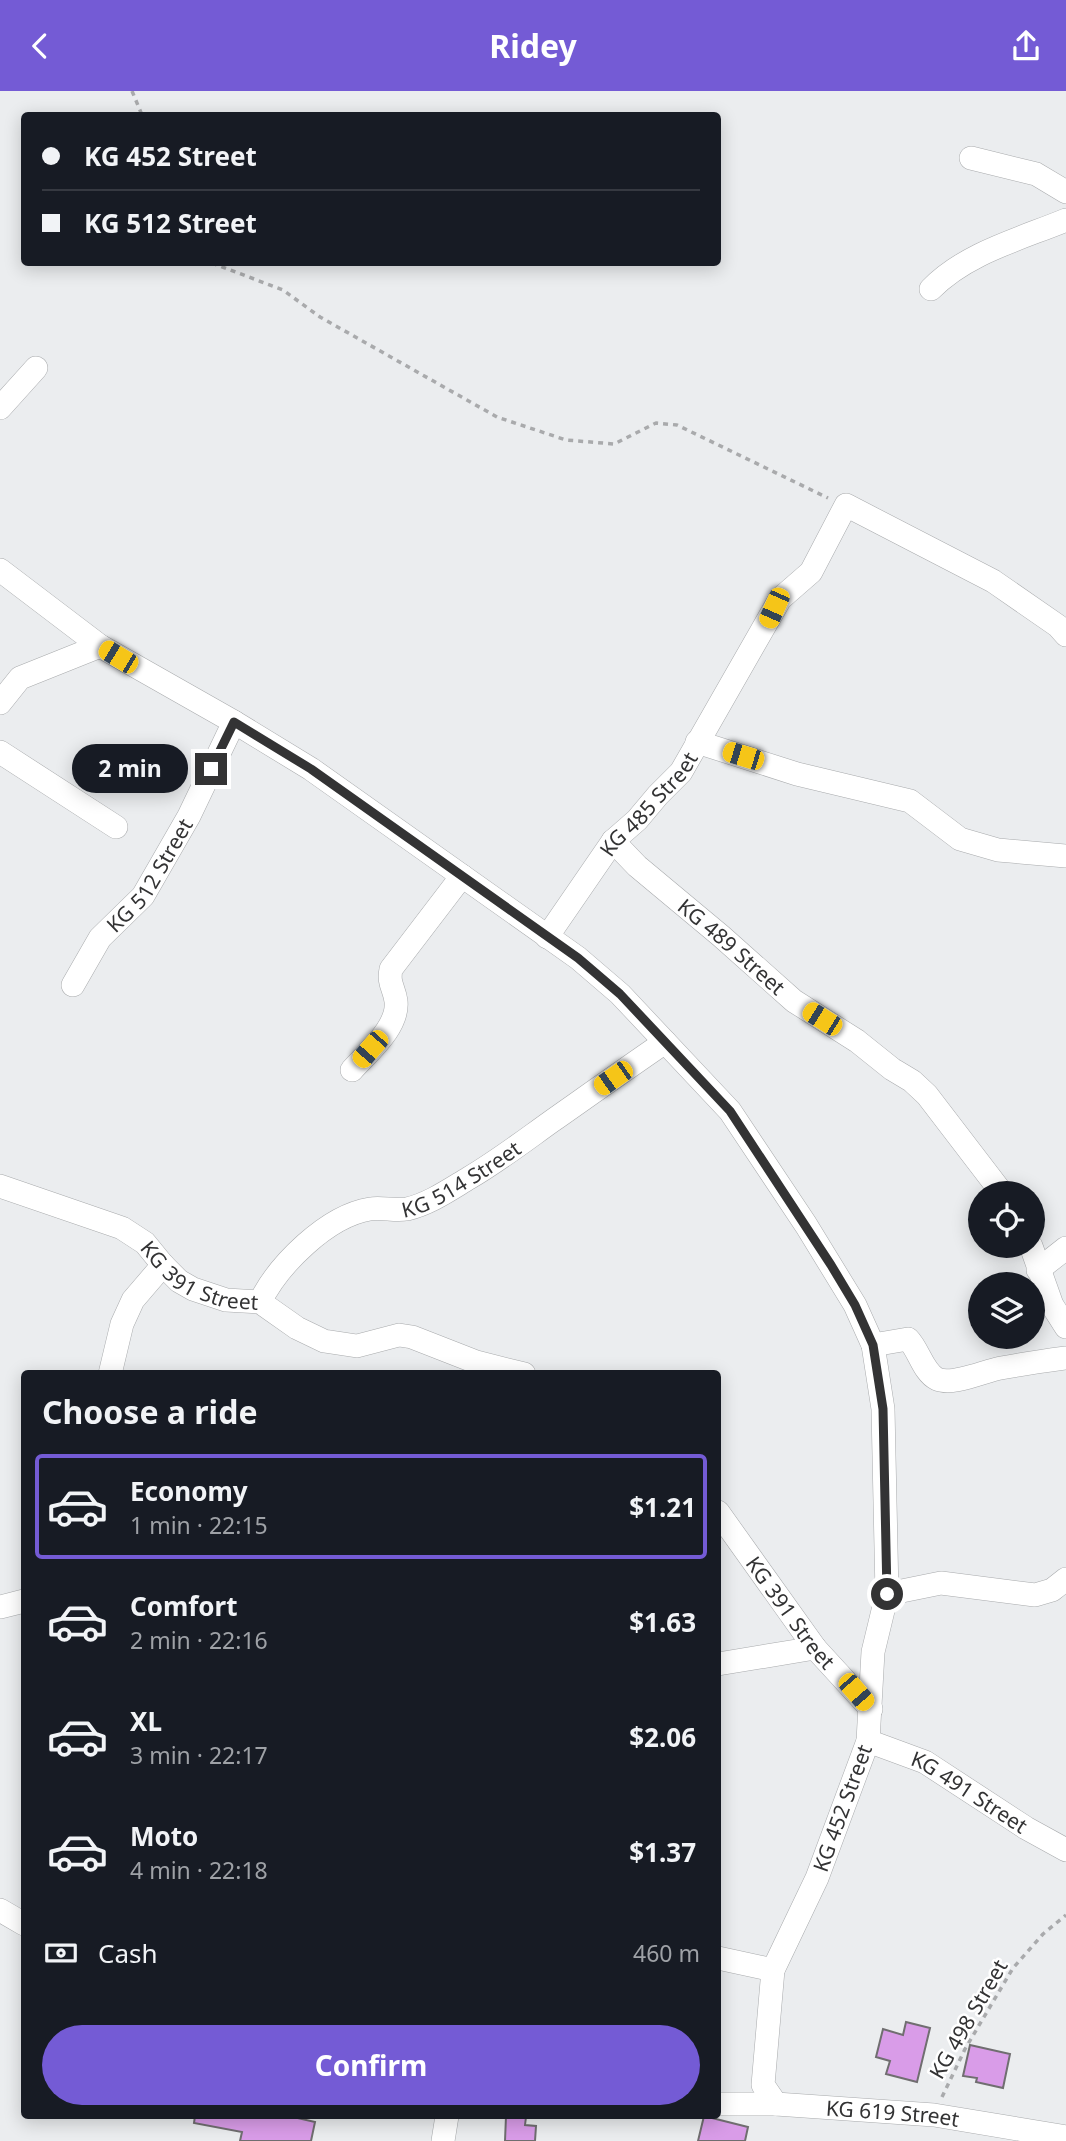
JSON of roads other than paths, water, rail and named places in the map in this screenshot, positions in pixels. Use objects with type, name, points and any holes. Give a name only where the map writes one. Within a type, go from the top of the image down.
[{"type":"street","points":[[971,158],[1036,174],[1066,192]]},
{"type":"street","points":[[930,289],[957,267],[976,257],[1066,220]]},
{"type":"street","points":[[0,408],[36,368]]},
{"type":"street","name":"KG 485 Street","points":[[547,937],[613,841],[638,820],[657,795],[681,772],[780,599],[811,572],[846,505],[993,581],[1058,626],[1066,635]]},
{"type":"street","name":"KG 452 Street","points":[[0,570],[100,646],[311,769],[578,958],[620,994],[730,1111],[855,1305],[873,1345],[883,1409],[887,1594],[873,1652],[868,1741],[817,1878],[773,1970],[763,2085],[776,2103]]},
{"type":"street","points":[[0,703],[20,678],[100,646]]},
{"type":"street","name":"KG 512 Street","points":[[73,985],[100,938],[143,896],[188,816],[234,722]]},
{"type":"street","points":[[698,742],[797,774],[910,801],[960,839],[998,850],[1066,856]]},
{"type":"street","points":[[0,752],[116,827]]},
{"type":"street","name":"KG 489 Street","points":[[613,841],[637,866],[794,1001],[857,1041],[912,1081],[927,1095],[993,1181]]},
{"type":"street","points":[[352,1070],[388,1028],[394,1016],[396,1002],[389,980],[391,969],[462,876]]},
{"type":"street","name":"KG 514 Street","points":[[260,1303],[266,1289],[290,1258],[317,1234],[342,1219],[368,1209],[393,1211],[435,1198],[487,1168],[665,1042]]},
{"type":"street","name":"KG 391 Street","points":[[0,1186],[134,1233],[179,1281],[193,1289],[226,1300],[260,1303],[324,1341],[357,1346],[399,1335],[412,1337],[476,1362],[508,1370]]},
{"type":"street","points":[[1038,1270],[1066,1248]]},
{"type":"street","points":[[1034,1258],[1052,1305],[1066,1327]]},
{"type":"street","points":[[111,1370],[122,1324],[133,1300],[163,1265]]},
{"type":"street","points":[[873,1345],[908,1339],[927,1370],[935,1378],[942,1380],[966,1378],[997,1368],[1066,1358]]},
{"type":"street","name":"KG 391 Street","points":[[721,1516],[815,1649],[871,1709]]},
{"type":"street","points":[[887,1594],[941,1583],[1035,1595],[1052,1590],[1066,1579]]},
{"type":"street","points":[[0,1607],[21,1602]]},
{"type":"street","points":[[721,1664],[815,1649]]},
{"type":"street","name":"KG 491 Street","points":[[868,1741],[925,1762],[1026,1828],[1066,1850]]},
{"type":"street","points":[[0,1910],[21,1922]]},
{"type":"street","points":[[721,1959],[773,1970]]},
{"type":"street","name":"KG 619 Street","points":[[721,2104],[776,2103],[934,2115],[1059,2138]]},
{"type":"street","points":[[443,2141],[447,2119]]}]
